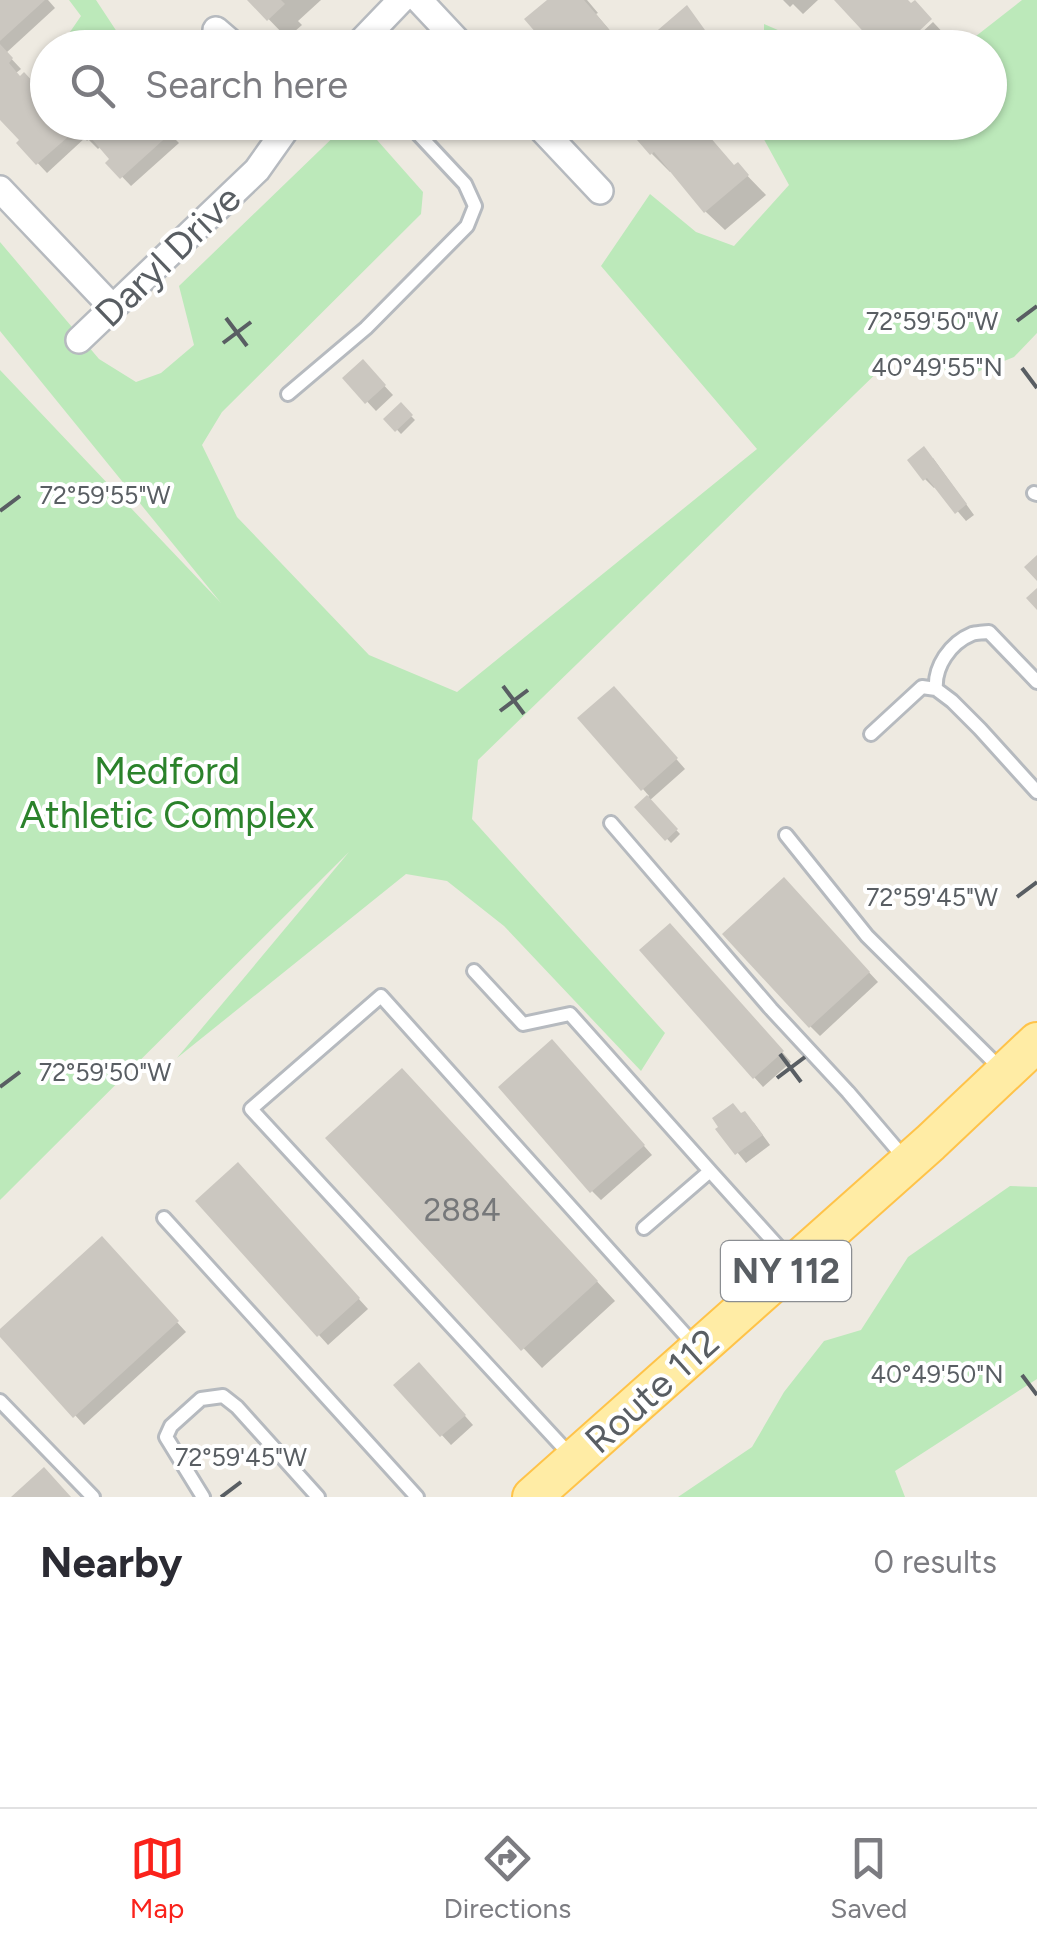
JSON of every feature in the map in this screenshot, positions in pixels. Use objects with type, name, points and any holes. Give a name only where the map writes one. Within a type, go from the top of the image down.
[{"type":"main road","name":"Route 112","points":[[532,1497],[1037,1042]]},
{"type":"street","points":[[372,30],[401,0]]},
{"type":"street","points":[[418,0],[447,30]]},
{"type":"street","name":"Daryl Drive","points":[[79,340],[257,170],[278,140]]},
{"type":"street","points":[[553,140],[600,191]]},
{"type":"street","points":[[0,189],[113,308]]},
{"type":"lane","points":[[288,394],[366,328],[467,226],[474,206],[464,184],[424,140]]},
{"type":"lane","points":[[936,689],[935,674],[949,651],[973,633],[990,632],[1037,682]]},
{"type":"lane","points":[[871,734],[922,687],[936,689],[980,729],[1037,792]]},
{"type":"lane","points":[[611,823],[908,1162]]},
{"type":"lane","points":[[786,835],[868,936],[1004,1073]]},
{"type":"lane","points":[[474,971],[524,1024],[570,1014],[794,1264]]},
{"type":"lane","points":[[575,1459],[252,1110],[382,996],[698,1349]]},
{"type":"lane","points":[[644,1228],[710,1170]]},
{"type":"lane","points":[[164,1218],[416,1497]]},
{"type":"lane","points":[[203,1497],[166,1438],[171,1426],[201,1399],[223,1396],[318,1497]]},
{"type":"lane","points":[[0,1401],[93,1497]]},
{"type":"green space","points":[[69,0],[96,0],[116,30],[71,30],[81,16]]},
{"type":"green space","name":"Medford Athletic Complex","points":[[1022,0],[1037,0],[1037,333],[1014,357],[972,374],[889,361],[478,760],[472,819],[665,1033],[641,1071],[504,926],[447,881],[406,874],[177,1058],[349,852],[0,1200],[0,370],[221,603],[0,331],[0,242],[99,359],[136,382],[161,373],[194,345],[179,286],[330,140],[377,140],[423,192],[421,214],[222,412],[202,445],[237,517],[369,655],[457,692],[757,449],[601,266],[650,194],[696,232],[734,246],[789,185],[764,140],[1007,140],[1007,30],[984,30]]},
{"type":"green space","points":[[1010,1186],[1037,1187],[1037,1379],[895,1471],[905,1497],[678,1497],[752,1447],[784,1392],[824,1341],[861,1330],[908,1257]]},
{"type":"building","points":[[0,0],[45,0],[0,41]]},
{"type":"building","points":[[247,0],[281,0],[285,4],[267,21]]},
{"type":"building","points":[[547,0],[584,0],[610,30],[534,30],[524,19]]},
{"type":"building","points":[[834,0],[915,0],[932,19],[920,30],[862,30]]},
{"type":"building","points":[[687,5],[705,30],[658,30]]},
{"type":"building","points":[[0,44],[13,58],[9,63],[20,76],[24,72],[30,78],[30,140],[64,140],[36,165],[0,120]]},
{"type":"building","points":[[93,140],[163,140],[120,179],[105,163],[109,159]]},
{"type":"building","points":[[637,140],[712,140],[734,165],[738,162],[749,175],[704,213],[654,152],[650,155]]},
{"type":"building","points":[[363,359],[386,385],[365,404],[342,378]]},
{"type":"building","points":[[401,402],[413,415],[395,432],[383,419]]},
{"type":"building","points":[[924,446],[967,504],[955,514],[907,460]]},
{"type":"building","points":[[1037,555],[1037,581],[1024,567]]},
{"type":"building","points":[[1037,588],[1037,610],[1026,598]]},
{"type":"building","points":[[614,686],[678,758],[641,791],[577,718]]},
{"type":"building","points":[[647,795],[678,829],[665,841],[634,807]]},
{"type":"building","points":[[784,877],[870,972],[809,1028],[722,934]]},
{"type":"building","points":[[670,923],[784,1051],[753,1079],[639,950]]},
{"type":"building","points":[[552,1039],[645,1145],[590,1193],[498,1087]]},
{"type":"building","points":[[402,1068],[598,1281],[521,1351],[325,1138]]},
{"type":"building","points":[[733,1103],[741,1113],[745,1111],[763,1135],[735,1155],[715,1129],[718,1127],[712,1118]]},
{"type":"building","points":[[238,1162],[360,1298],[317,1337],[195,1201]]},
{"type":"building","points":[[102,1236],[179,1321],[73,1418],[0,1337],[0,1329]]},
{"type":"building","points":[[419,1362],[466,1415],[440,1437],[393,1385]]},
{"type":"building","points":[[44,1467],[71,1497],[11,1497]]}]
